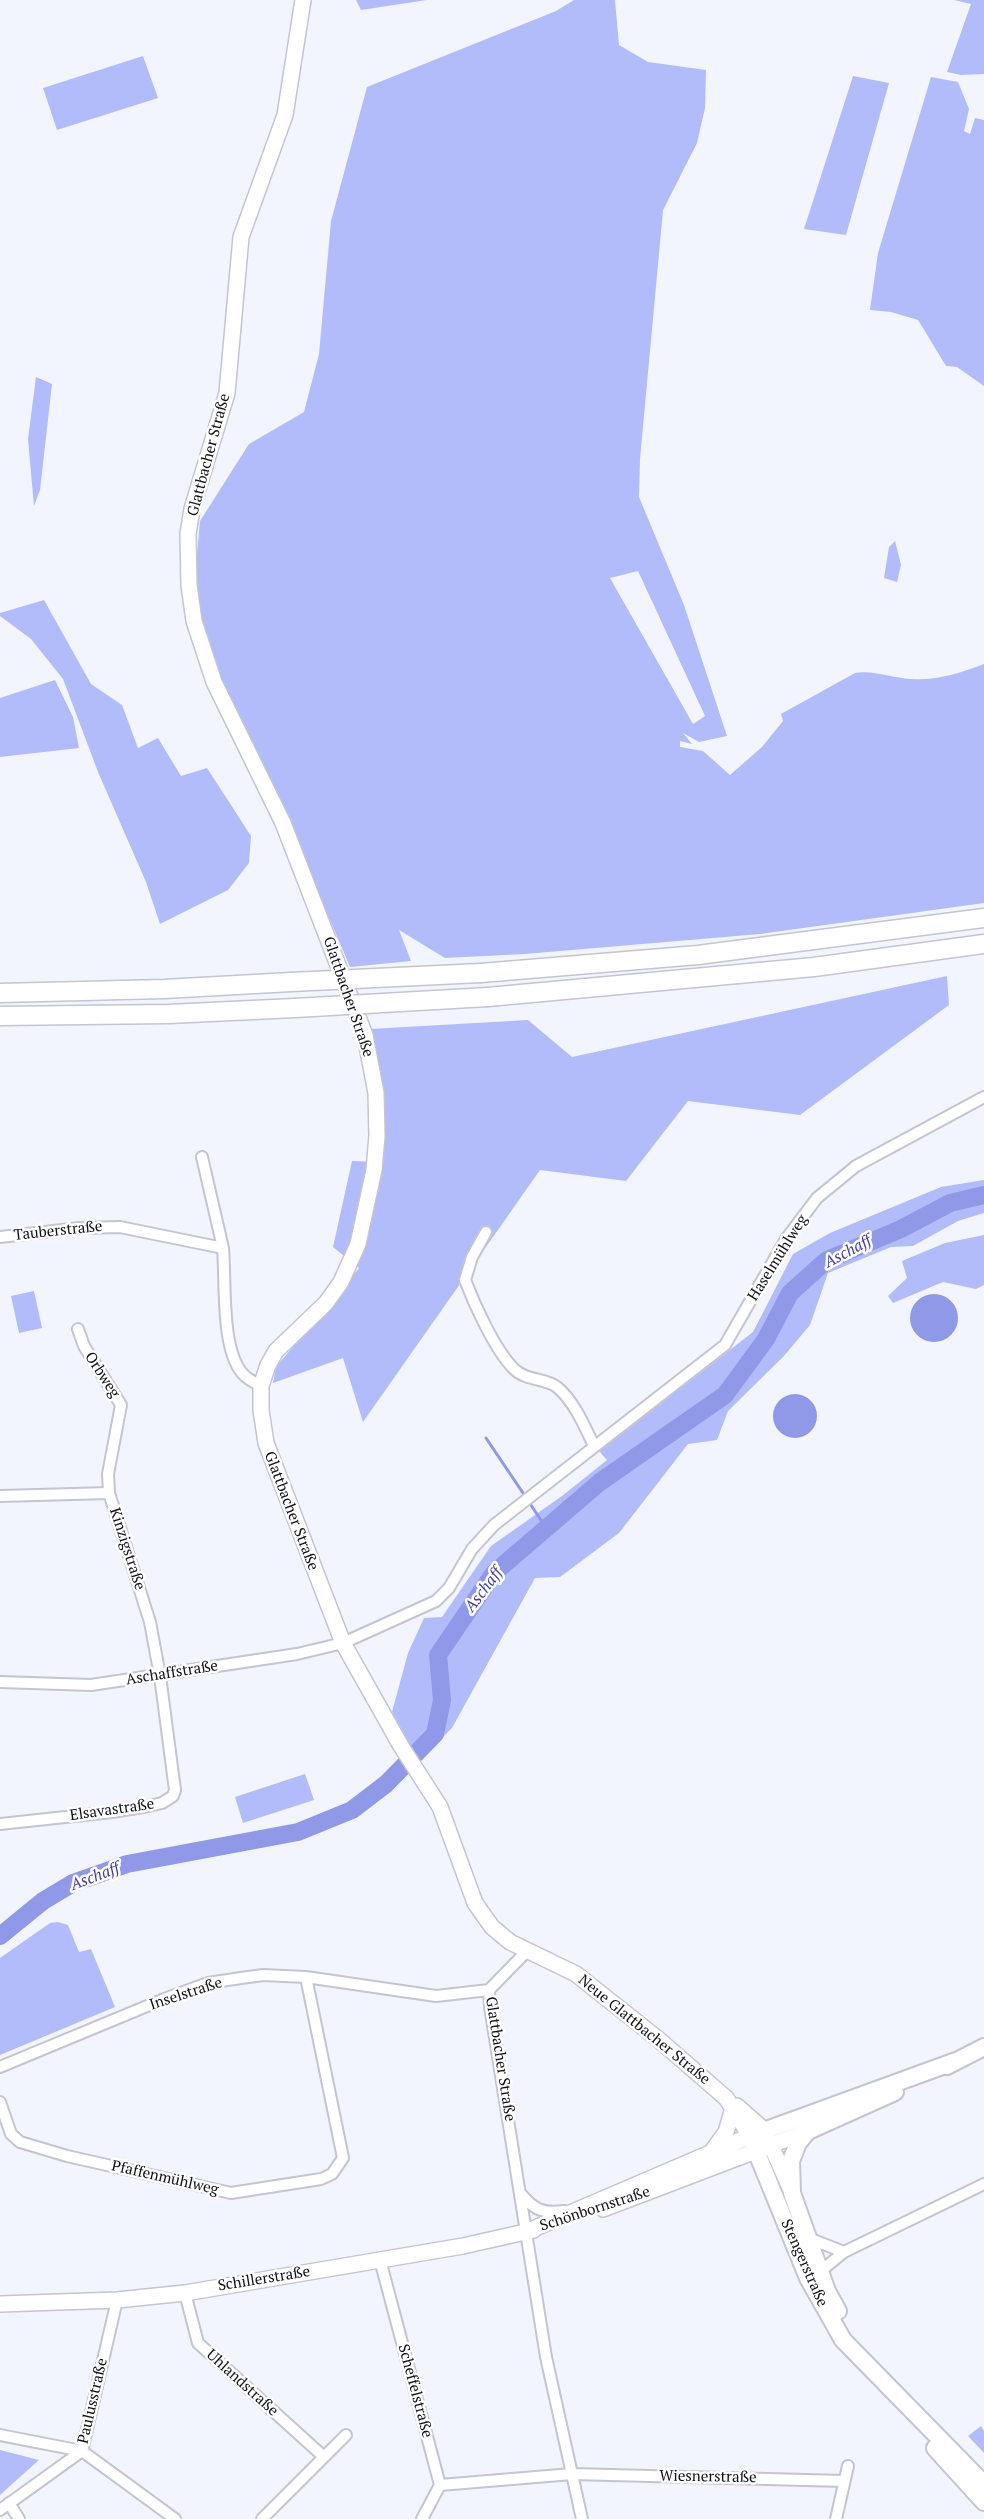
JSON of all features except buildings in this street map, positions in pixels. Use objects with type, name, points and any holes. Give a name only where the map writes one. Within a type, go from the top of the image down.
[{"type":"highway","points":[[0,993],[164,989],[481,973],[698,956],[984,918]]},
{"type":"highway","points":[[0,1016],[168,1014],[488,997],[814,967],[984,944]]},
{"type":"main road","name":"Schönbornstraße","points":[[808,2132],[984,2047]]},
{"type":"main road","name":"Schönbornstraße","points":[[761,2140],[956,2061]]},
{"type":"main road","points":[[792,2193],[791,2161],[798,2143],[808,2132]]},
{"type":"main road","name":"Stengerstraße","points":[[761,2140],[795,2249],[817,2297],[843,2340],[880,2374]]},
{"type":"main road","name":"Stengerstraße","points":[[792,2193],[822,2270],[827,2291],[845,2326],[880,2374]]},
{"type":"main road","points":[[880,2374],[984,2484]]},
{"type":"main road","points":[[880,2374],[984,2470]]},
{"type":"main road","points":[[880,2374],[913,2423],[984,2502]]},
{"type":"street","name":"Glattbacher Straße","points":[[303,0],[285,115],[241,237],[227,393],[192,509],[188,534],[189,585],[194,621],[214,682],[283,824],[364,1035],[376,1093],[377,1136],[374,1170],[358,1244],[341,1282],[326,1303],[276,1351],[261,1386],[261,1410],[269,1451],[343,1643],[400,1746],[440,1807],[475,1903],[492,1927],[526,1952],[489,1990],[546,2357],[582,2519]]},
{"type":"street","name":"Haselmühlweg","points":[[343,1643],[418,1611],[436,1600],[449,1588],[483,1536],[594,1446],[725,1346],[786,1239],[817,1198],[856,1166],[984,1098]]},
{"type":"street","points":[[202,1157],[223,1248],[230,1344],[236,1364],[244,1376],[261,1386]]},
{"type":"street","name":"Tauberstraße","points":[[0,1237],[80,1228],[120,1227],[223,1248]]},
{"type":"street","points":[[486,1232],[472,1257],[465,1280],[484,1324],[514,1369],[527,1378],[556,1387],[580,1418],[594,1446]]},
{"type":"street","name":"Orbweg","points":[[78,1329],[84,1346],[121,1405],[108,1474],[109,1492]]},
{"type":"street","name":"Kinzigstraße","points":[[0,1496],[109,1492],[150,1622],[160,1676]]},
{"type":"street","name":"Aschaffstraße","points":[[0,1682],[92,1685],[297,1654],[343,1643]]},
{"type":"street","name":"Elsavastraße","points":[[0,1824],[112,1812],[162,1803],[173,1796],[174,1775],[160,1676]]},
{"type":"street","name":"Neue Glattbacher Straße","points":[[526,1952],[576,1974],[658,2039],[729,2103],[761,2140]]},
{"type":"street","name":"Inselstraße","points":[[0,2067],[208,1983],[263,1975],[306,1977],[426,1995],[489,1990]]},
{"type":"street","name":"Pfaffenmühlweg","points":[[0,2102],[11,2134],[20,2142],[67,2156],[231,2193],[321,2179],[333,2174],[343,2158],[306,1977]]},
{"type":"street","points":[[712,2151],[726,2132],[729,2103]]},
{"type":"street","name":"Schönbornstraße","points":[[526,2232],[712,2151],[808,2132]]},
{"type":"street","name":"Schönbornstraße","points":[[526,2232],[600,2210],[761,2140]]},
{"type":"street","name":"Stengerstraße","points":[[761,2140],[792,2193]]},
{"type":"street","name":"Stengerstraße","points":[[822,2270],[844,2252],[984,2184]]},
{"type":"street","points":[[521,2194],[531,2206],[548,2213],[575,2210]]},
{"type":"street","name":"Schillerstraße","points":[[0,2304],[117,2300],[185,2293],[380,2260],[526,2232]]},
{"type":"street","name":"Stengerstraße","points":[[808,2238],[844,2252]]},
{"type":"street","name":"Scheffelstraße","points":[[380,2260],[440,2485]]},
{"type":"street","name":"Uhlandstraße","points":[[185,2293],[198,2343],[324,2457]]},
{"type":"street","name":"Paulusstraße","points":[[19,2519],[4,2506],[82,2451],[117,2300]]},
{"type":"street","points":[[0,2435],[82,2451],[175,2519]]},
{"type":"street","points":[[262,2519],[346,2435]]},
{"type":"street","points":[[836,2519],[848,2466]]},
{"type":"street","points":[[422,2519],[440,2485],[572,2474]]},
{"type":"street","name":"Wiesnerstraße","points":[[572,2474],[844,2481]]},
{"type":"shaded area","points":[[356,0],[427,0],[361,10]]},
{"type":"shaded area","points":[[574,0],[615,0],[619,45],[648,62],[706,70],[705,108],[697,143],[663,210],[640,459],[639,497],[684,605],[727,736],[699,742],[683,733],[692,744],[680,741],[680,747],[703,751],[730,775],[762,747],[783,721],[781,714],[855,673],[930,679],[984,664],[984,903],[760,934],[525,954],[445,958],[399,930],[411,961],[350,967],[287,819],[199,630],[195,577],[200,521],[249,444],[304,412],[319,354],[331,221],[367,87],[556,11]],"holes":[[[638,571],[705,716],[693,724],[610,578]]]},
{"type":"shaded area","points":[[954,0],[984,0],[984,74],[961,75],[947,72],[971,4]]},
{"type":"shaded area","points":[[143,56],[158,98],[57,130],[43,88]]},
{"type":"shaded area","points":[[853,76],[889,83],[846,235],[804,229]]},
{"type":"shaded area","points":[[931,77],[958,82],[969,109],[964,131],[970,134],[975,118],[984,120],[984,386],[957,367],[946,366],[918,320],[891,312],[870,310],[878,253]]},
{"type":"shaded area","points":[[36,377],[52,384],[40,490],[34,506],[28,439]]},
{"type":"shaded area","points":[[895,541],[901,565],[897,582],[884,578],[889,547]]},
{"type":"shaded area","points":[[44,600],[91,684],[122,705],[138,748],[158,738],[181,776],[207,768],[251,836],[249,863],[228,890],[160,924],[146,882],[98,772],[63,679],[31,639],[0,616],[0,613]]},
{"type":"shaded area","points":[[55,680],[73,717],[79,748],[0,757],[0,698]]},
{"type":"shaded area","points":[[947,976],[949,1005],[800,1115],[688,1101],[626,1181],[540,1170],[363,1422],[343,1358],[273,1383],[276,1367],[359,1268],[333,1247],[352,1161],[382,1162],[370,1029],[528,1020],[572,1057]]},
{"type":"shaded area","points":[[984,1180],[984,1213],[958,1221],[913,1246],[891,1247],[828,1273],[810,1325],[783,1357],[728,1411],[717,1440],[688,1444],[619,1533],[560,1577],[535,1578],[452,1728],[419,1761],[392,1712],[408,1653],[424,1618],[442,1617],[491,1546],[562,1496],[607,1460],[599,1451],[753,1332],[793,1254],[830,1233],[941,1187]]},
{"type":"shaded area","points":[[984,1235],[984,1285],[976,1289],[943,1282],[893,1303],[888,1296],[907,1278],[902,1261],[945,1243]]},
{"type":"shaded area","points":[[34,1291],[42,1328],[19,1333],[11,1296]]},
{"type":"shaded area","points":[[934,1294],[951,1301],[958,1318],[951,1335],[934,1342],[917,1335],[910,1318],[917,1301]]},
{"type":"shaded area","points":[[795,1394],[804,1395],[811,1400],[816,1407],[816,1425],[811,1432],[804,1437],[795,1438],[786,1437],[779,1432],[774,1425],[773,1416],[774,1407],[779,1400],[786,1395]]},
{"type":"shaded area","points":[[305,1774],[314,1800],[243,1823],[235,1797]]},
{"type":"shaded area","points":[[58,1922],[68,1925],[79,1952],[91,1949],[115,2007],[0,2055],[0,1958],[50,1923]]},
{"type":"shaded area","points":[[981,2426],[984,2431],[984,2453],[968,2436]]},
{"type":"shaded area","points":[[0,2450],[39,2460],[0,2495]]},
{"type":"waterway","name":"Aschaff","points":[[0,1936],[43,1901],[73,1883],[127,1864],[298,1832],[352,1810],[386,1784],[435,1734],[442,1700],[438,1655],[494,1573],[600,1482],[725,1395],[766,1339],[790,1293],[827,1260],[901,1229],[950,1203],[984,1195]]},
{"type":"waterway","points":[[486,1438],[525,1496]]},
{"type":"waterway","points":[[529,1502],[546,1528]]}]
